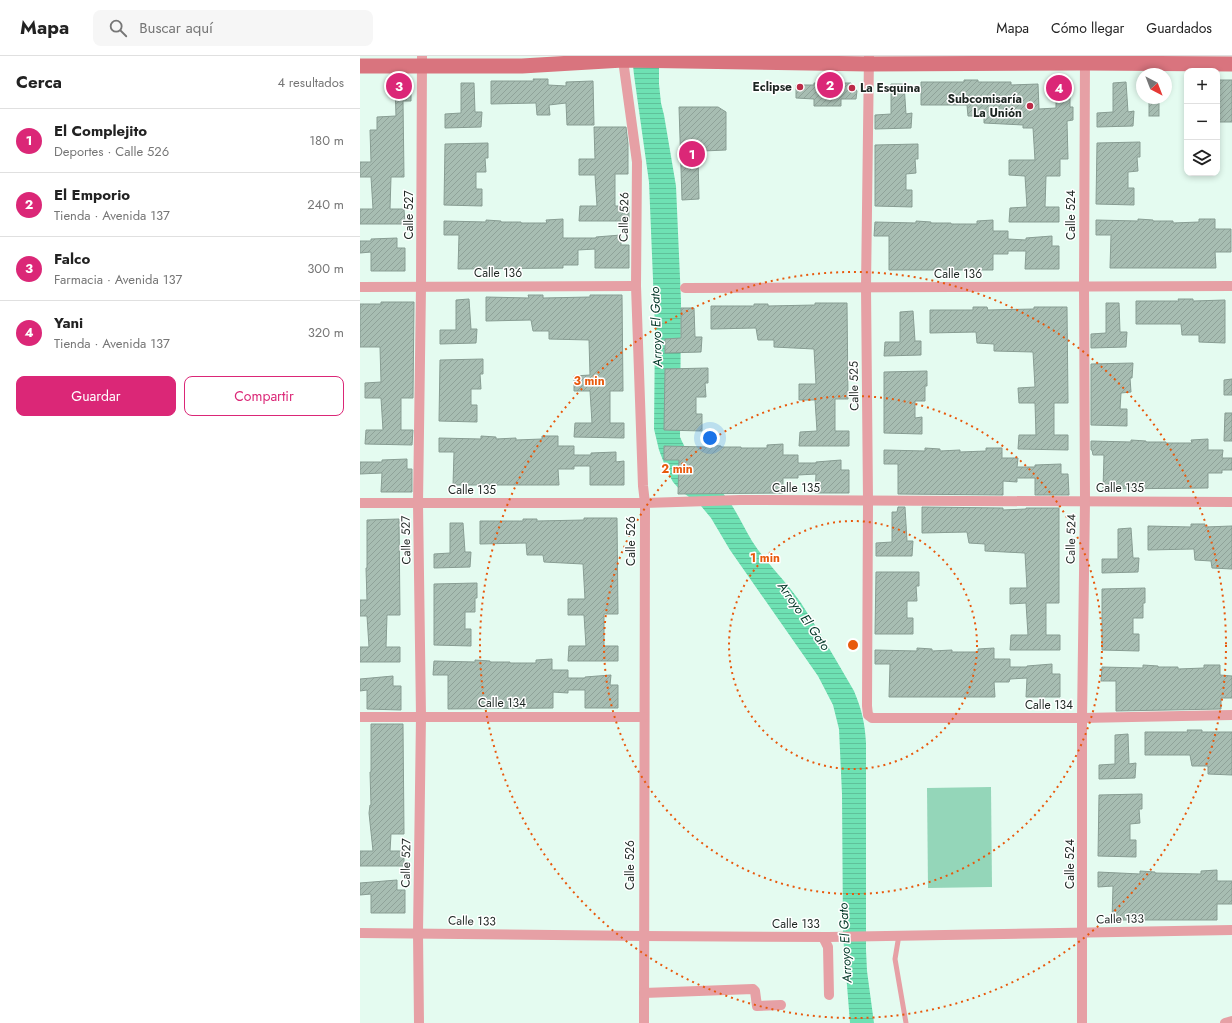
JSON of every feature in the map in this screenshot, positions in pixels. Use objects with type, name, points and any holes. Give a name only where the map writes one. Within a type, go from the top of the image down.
[{"type":"street","points":[[360,66],[422,61],[522,66],[666,58],[869,60],[1085,59],[1232,64]]},
{"type":"street","name":"Calle 524","points":[[1082,1023],[1082,718],[1085,501],[1085,59]]},
{"type":"street","name":"Calle 526","points":[[623,60],[638,162],[636,286],[643,486],[645,503],[643,717],[644,1023]]},
{"type":"street","name":"Calle 525","points":[[868,715],[866,287],[869,60]]},
{"type":"street","name":"Calle 527","points":[[419,1023],[418,933],[421,716],[418,503],[422,61]]},
{"type":"street","name":"Calle 136","points":[[360,287],[636,286]]},
{"type":"street","name":"Calle 136","points":[[685,288],[1232,286]]},
{"type":"street","name":"Calle 135","points":[[360,503],[645,503],[740,500],[1232,502]]},
{"type":"street","name":"Calle 134","points":[[868,715],[872,718],[1082,718],[1232,715]]},
{"type":"street","name":"Calle 134","points":[[360,717],[643,717]]},
{"type":"street","name":"Calle 133","points":[[360,932],[826,937],[1232,930]]},
{"type":"street","points":[[826,937],[828,947],[829,995]]},
{"type":"street","points":[[644,993],[753,989],[755,991],[757,1006],[781,1005]]},
{"type":"street","points":[[1225,1023],[1232,1021]]},
{"type":"lane","points":[[900,935],[895,959],[906,1023]]},
{"type":"shaded area","points":[[991,787],[992,887],[928,888],[927,788]]},
{"type":"water","name":"Arroyo El Gato","points":[[632,56],[659,56],[661,103],[676,186],[681,301],[680,437],[684,446],[696,462],[729,501],[752,541],[801,603],[854,691],[863,717],[866,743],[866,950],[867,971],[874,1023],[850,1023],[843,935],[842,794],[839,729],[833,705],[818,676],[730,550],[711,518],[701,506],[681,491],[673,482],[659,450],[654,429],[655,328],[649,182]]},
{"type":"building","points":[[533,79],[548,79],[548,85],[566,86],[566,82],[593,81],[594,125],[567,125],[566,103],[549,105],[550,115],[537,115],[536,103],[491,104],[491,81],[534,81]]},
{"type":"building","points":[[964,80],[978,80],[978,82],[1011,82],[1011,85],[1038,84],[1039,109],[1056,108],[1056,95],[1070,95],[1070,107],[1073,107],[1073,120],[1067,121],[1068,159],[1060,159],[1060,176],[1046,176],[1045,207],[1059,207],[1059,222],[1009,222],[1010,208],[1027,207],[1025,176],[1009,175],[1009,160],[1035,160],[1033,128],[1023,128],[1023,125],[984,123],[984,116],[968,116],[967,105],[921,105],[921,82],[964,82]]},
{"type":"building","points":[[1220,80],[1232,80],[1232,122],[1220,122]]},
{"type":"building","points":[[1126,82],[1128,112],[1134,111],[1133,126],[1097,127],[1097,113],[1113,112],[1113,83]]},
{"type":"building","points":[[461,83],[474,83],[475,112],[482,112],[481,127],[445,128],[445,114],[461,113]]},
{"type":"building","points":[[814,83],[851,83],[857,91],[856,99],[841,99],[841,106],[814,106],[814,99],[796,98],[796,85],[814,85]]},
{"type":"building","points":[[407,84],[407,88],[411,88],[411,101],[403,101],[404,177],[391,177],[390,209],[404,209],[405,224],[360,224],[360,209],[373,209],[371,177],[360,177],[360,162],[371,162],[370,130],[377,130],[377,117],[396,116],[395,85]]},
{"type":"building","points":[[891,84],[904,84],[906,114],[912,113],[911,128],[875,129],[875,115],[891,114]]},
{"type":"building","points":[[1149,104],[1159,104],[1159,116],[1149,116]]},
{"type":"building","points":[[679,107],[718,107],[726,112],[726,150],[703,151],[703,156],[698,157],[699,199],[682,200]]},
{"type":"building","points":[[594,127],[626,127],[628,144],[628,174],[615,174],[615,206],[629,206],[629,221],[579,221],[580,206],[597,206],[595,175],[579,175],[579,159],[595,159]]},
{"type":"building","points":[[1140,142],[1140,157],[1137,157],[1138,171],[1128,172],[1128,188],[1134,188],[1134,205],[1096,204],[1097,143]]},
{"type":"building","points":[[488,143],[488,158],[485,158],[486,172],[476,172],[476,189],[482,189],[482,206],[444,205],[445,144]]},
{"type":"building","points":[[918,144],[918,159],[915,159],[916,173],[906,174],[906,190],[912,190],[912,207],[875,206],[875,145]]},
{"type":"building","points":[[563,219],[563,238],[596,238],[621,235],[621,245],[629,245],[629,268],[595,268],[595,249],[578,250],[578,265],[563,265],[563,268],[458,269],[459,235],[444,235],[444,221],[486,222],[486,220],[521,223],[547,223],[546,220]]},
{"type":"building","points":[[1138,219],[1173,221],[1173,223],[1199,222],[1199,219],[1215,219],[1215,229],[1231,229],[1231,252],[1215,252],[1216,268],[1110,268],[1111,235],[1096,235],[1096,220],[1138,221]]},
{"type":"building","points":[[993,220],[993,231],[1008,231],[1008,239],[1026,240],[1026,238],[1052,236],[1052,246],[1059,246],[1059,269],[1025,269],[1026,251],[1008,251],[1008,254],[993,254],[993,270],[889,270],[889,236],[874,236],[875,222],[916,223],[916,221],[951,224],[977,224],[977,221]]},
{"type":"building","points":[[397,238],[397,248],[405,248],[405,271],[371,271],[371,252],[360,253],[360,241]]},
{"type":"building","points":[[528,295],[543,295],[543,298],[590,297],[590,295],[622,295],[623,391],[610,391],[610,423],[624,423],[624,438],[574,437],[575,423],[592,423],[590,391],[574,391],[574,376],[590,375],[589,340],[549,339],[549,331],[533,331],[531,320],[486,321],[486,297],[529,298]]},
{"type":"building","points":[[469,299],[471,329],[477,329],[476,343],[440,344],[440,330],[456,330],[456,300]]},
{"type":"building","points":[[1178,299],[1193,299],[1193,301],[1225,300],[1225,343],[1199,342],[1199,335],[1182,335],[1181,324],[1136,324],[1136,301],[1179,301]]},
{"type":"building","points":[[381,302],[414,302],[413,398],[401,398],[401,430],[413,430],[412,445],[365,444],[366,430],[383,430],[381,398],[365,398],[365,383],[381,382],[380,347],[360,347],[360,304],[381,304]]},
{"type":"building","points":[[815,303],[847,303],[848,399],[835,399],[835,431],[849,431],[849,446],[799,446],[800,432],[817,431],[815,400],[799,400],[799,384],[816,384],[814,349],[774,347],[774,340],[758,340],[756,328],[711,329],[711,306],[754,306],[754,304],[768,304],[768,306],[815,305]]},
{"type":"building","points":[[1106,303],[1119,303],[1120,332],[1127,332],[1126,347],[1091,348],[1091,334],[1106,333]]},
{"type":"building","points":[[973,307],[987,307],[988,310],[1034,309],[1034,307],[1067,307],[1068,403],[1054,403],[1054,435],[1068,435],[1068,450],[1018,449],[1019,435],[1036,435],[1035,403],[1019,403],[1018,388],[1035,387],[1033,352],[994,351],[994,344],[977,343],[976,332],[930,333],[930,310],[973,310]]},
{"type":"building","points":[[681,308],[694,308],[695,337],[702,337],[701,352],[665,353],[665,339],[681,338]]},
{"type":"building","points":[[913,311],[915,341],[921,341],[921,355],[884,356],[885,342],[900,342],[900,312]]},
{"type":"building","points":[[483,359],[483,374],[480,374],[481,389],[471,389],[471,405],[477,405],[477,422],[439,421],[440,360]]},
{"type":"building","points":[[1133,363],[1132,378],[1130,378],[1131,392],[1121,393],[1120,409],[1127,409],[1127,426],[1091,425],[1091,364]]},
{"type":"building","points":[[708,368],[708,383],[705,383],[706,397],[696,397],[696,414],[702,414],[702,431],[664,430],[665,369]]},
{"type":"building","points":[[927,371],[925,401],[915,401],[915,418],[922,417],[922,434],[884,433],[884,372]]},
{"type":"building","points":[[1232,379],[1232,395],[1224,395],[1224,380]]},
{"type":"building","points":[[1225,413],[1232,413],[1232,441],[1224,441]]},
{"type":"building","points":[[481,436],[496,437],[496,439],[516,438],[516,440],[542,439],[542,436],[558,436],[558,446],[574,446],[574,455],[591,455],[591,453],[616,452],[616,462],[624,461],[624,485],[590,485],[590,466],[574,466],[574,469],[558,469],[559,485],[453,485],[454,452],[439,452],[439,438],[481,439]]},
{"type":"building","points":[[1208,439],[1208,450],[1223,450],[1222,458],[1232,458],[1232,470],[1222,470],[1222,473],[1208,473],[1208,488],[1103,489],[1104,455],[1093,455],[1091,450],[1091,441],[1131,442],[1131,440],[1166,443],[1192,443],[1191,440]]},
{"type":"building","points":[[783,444],[783,455],[798,455],[798,463],[816,463],[841,460],[841,470],[849,470],[849,493],[815,493],[816,474],[798,475],[798,478],[783,478],[783,493],[678,494],[679,460],[664,460],[664,446],[706,447],[706,445],[741,448],[767,448],[767,445]]},
{"type":"building","points":[[925,448],[940,449],[940,451],[960,450],[960,452],[986,451],[986,448],[1002,448],[1002,458],[1018,458],[1017,467],[1035,467],[1035,465],[1061,464],[1061,474],[1068,474],[1069,495],[1035,495],[1035,478],[1017,478],[1017,482],[1003,481],[1003,495],[898,494],[898,464],[884,464],[884,450],[925,451]]},
{"type":"building","points":[[407,459],[407,469],[412,469],[412,492],[381,492],[382,473],[360,474],[360,462],[382,462],[382,460]]},
{"type":"building","points":[[898,507],[905,507],[907,541],[913,541],[912,556],[876,556],[876,543],[892,542],[892,512],[897,512]]},
{"type":"building","points":[[922,507],[1003,508],[1003,510],[1059,508],[1059,603],[1046,603],[1046,635],[1060,635],[1060,650],[1010,650],[1011,635],[1028,635],[1026,603],[1010,604],[1010,588],[1027,588],[1025,553],[985,551],[985,544],[969,543],[967,532],[922,533]]},
{"type":"building","points":[[584,518],[617,518],[618,614],[604,614],[604,646],[618,646],[618,661],[568,661],[569,646],[586,646],[584,615],[568,615],[568,599],[585,599],[583,564],[544,562],[543,555],[527,555],[526,543],[480,544],[480,521],[523,521],[523,519],[537,519],[537,521],[584,520]]},
{"type":"building","points":[[399,519],[400,615],[387,615],[386,647],[400,647],[400,662],[360,662],[360,647],[369,647],[367,616],[360,616],[360,600],[367,600],[367,520]]},
{"type":"building","points":[[450,523],[463,523],[465,552],[471,552],[470,567],[434,568],[434,554],[450,553]]},
{"type":"building","points":[[1191,524],[1205,524],[1205,527],[1232,526],[1232,569],[1212,568],[1211,561],[1195,560],[1194,549],[1148,550],[1148,526],[1191,527]]},
{"type":"building","points":[[1131,528],[1133,558],[1139,558],[1138,572],[1102,573],[1102,559],[1118,559],[1118,529]]},
{"type":"building","points":[[876,572],[919,572],[919,586],[916,586],[917,601],[907,601],[907,618],[913,618],[913,634],[875,634]]},
{"type":"building","points":[[477,583],[475,612],[465,612],[465,629],[471,629],[471,646],[434,645],[434,584]]},
{"type":"building","points":[[1145,588],[1143,618],[1133,618],[1133,634],[1139,634],[1139,651],[1102,650],[1102,589]]},
{"type":"building","points":[[917,648],[932,649],[932,651],[952,650],[952,652],[978,652],[978,649],[994,648],[994,659],[1010,659],[1010,667],[1027,667],[1052,664],[1052,674],[1060,674],[1060,697],[1026,697],[1027,678],[1010,679],[1009,682],[994,682],[995,697],[889,697],[890,664],[875,664],[875,650],[917,651]]},
{"type":"building","points":[[552,659],[552,670],[568,670],[568,678],[611,675],[610,685],[618,685],[618,708],[585,708],[585,690],[568,690],[568,693],[553,692],[553,708],[448,709],[448,675],[433,675],[434,661],[475,662],[475,660],[510,663],[536,663],[536,660]]},
{"type":"building","points":[[1143,665],[1178,667],[1178,669],[1204,668],[1204,665],[1220,665],[1220,675],[1232,676],[1232,698],[1221,698],[1221,709],[1116,711],[1116,681],[1101,681],[1102,667],[1143,668]]},
{"type":"building","points":[[393,676],[393,686],[401,686],[401,710],[367,709],[367,690],[360,691],[360,679]]},
{"type":"building","points":[[371,724],[403,724],[404,834],[391,834],[390,851],[404,851],[404,866],[360,866],[360,851],[373,851],[369,813],[371,805]]},
{"type":"building","points":[[1187,730],[1202,730],[1202,732],[1232,732],[1232,775],[1208,774],[1208,766],[1192,766],[1190,755],[1145,755],[1145,732],[1188,732]]},
{"type":"building","points":[[1128,734],[1129,764],[1136,763],[1135,778],[1099,779],[1099,765],[1115,764],[1115,735]]},
{"type":"building","points":[[1142,794],[1142,809],[1139,809],[1140,823],[1130,824],[1130,840],[1136,840],[1136,857],[1098,856],[1099,795]]},
{"type":"building","points":[[1217,870],[1217,881],[1232,881],[1232,904],[1217,904],[1217,920],[1112,920],[1113,886],[1098,887],[1098,872],[1140,874],[1140,871],[1155,873],[1201,874],[1201,871]]},
{"type":"building","points":[[397,880],[397,890],[405,890],[405,913],[371,913],[371,894],[360,895],[360,883]]},
{"type":"place","name":"El Emporio","points":[[830,85]]},
{"type":"place","name":"Falco","points":[[399,86]]},
{"type":"place","name":"Eclipse","points":[[800,87]]},
{"type":"place","name":"La Esquina","points":[[852,88]]},
{"type":"place","name":"Yani","points":[[1059,88]]},
{"type":"place","name":"Subcomisaría La Unión","points":[[1030,106]]},
{"type":"place","name":"El Complejito","points":[[692,154]]}]
